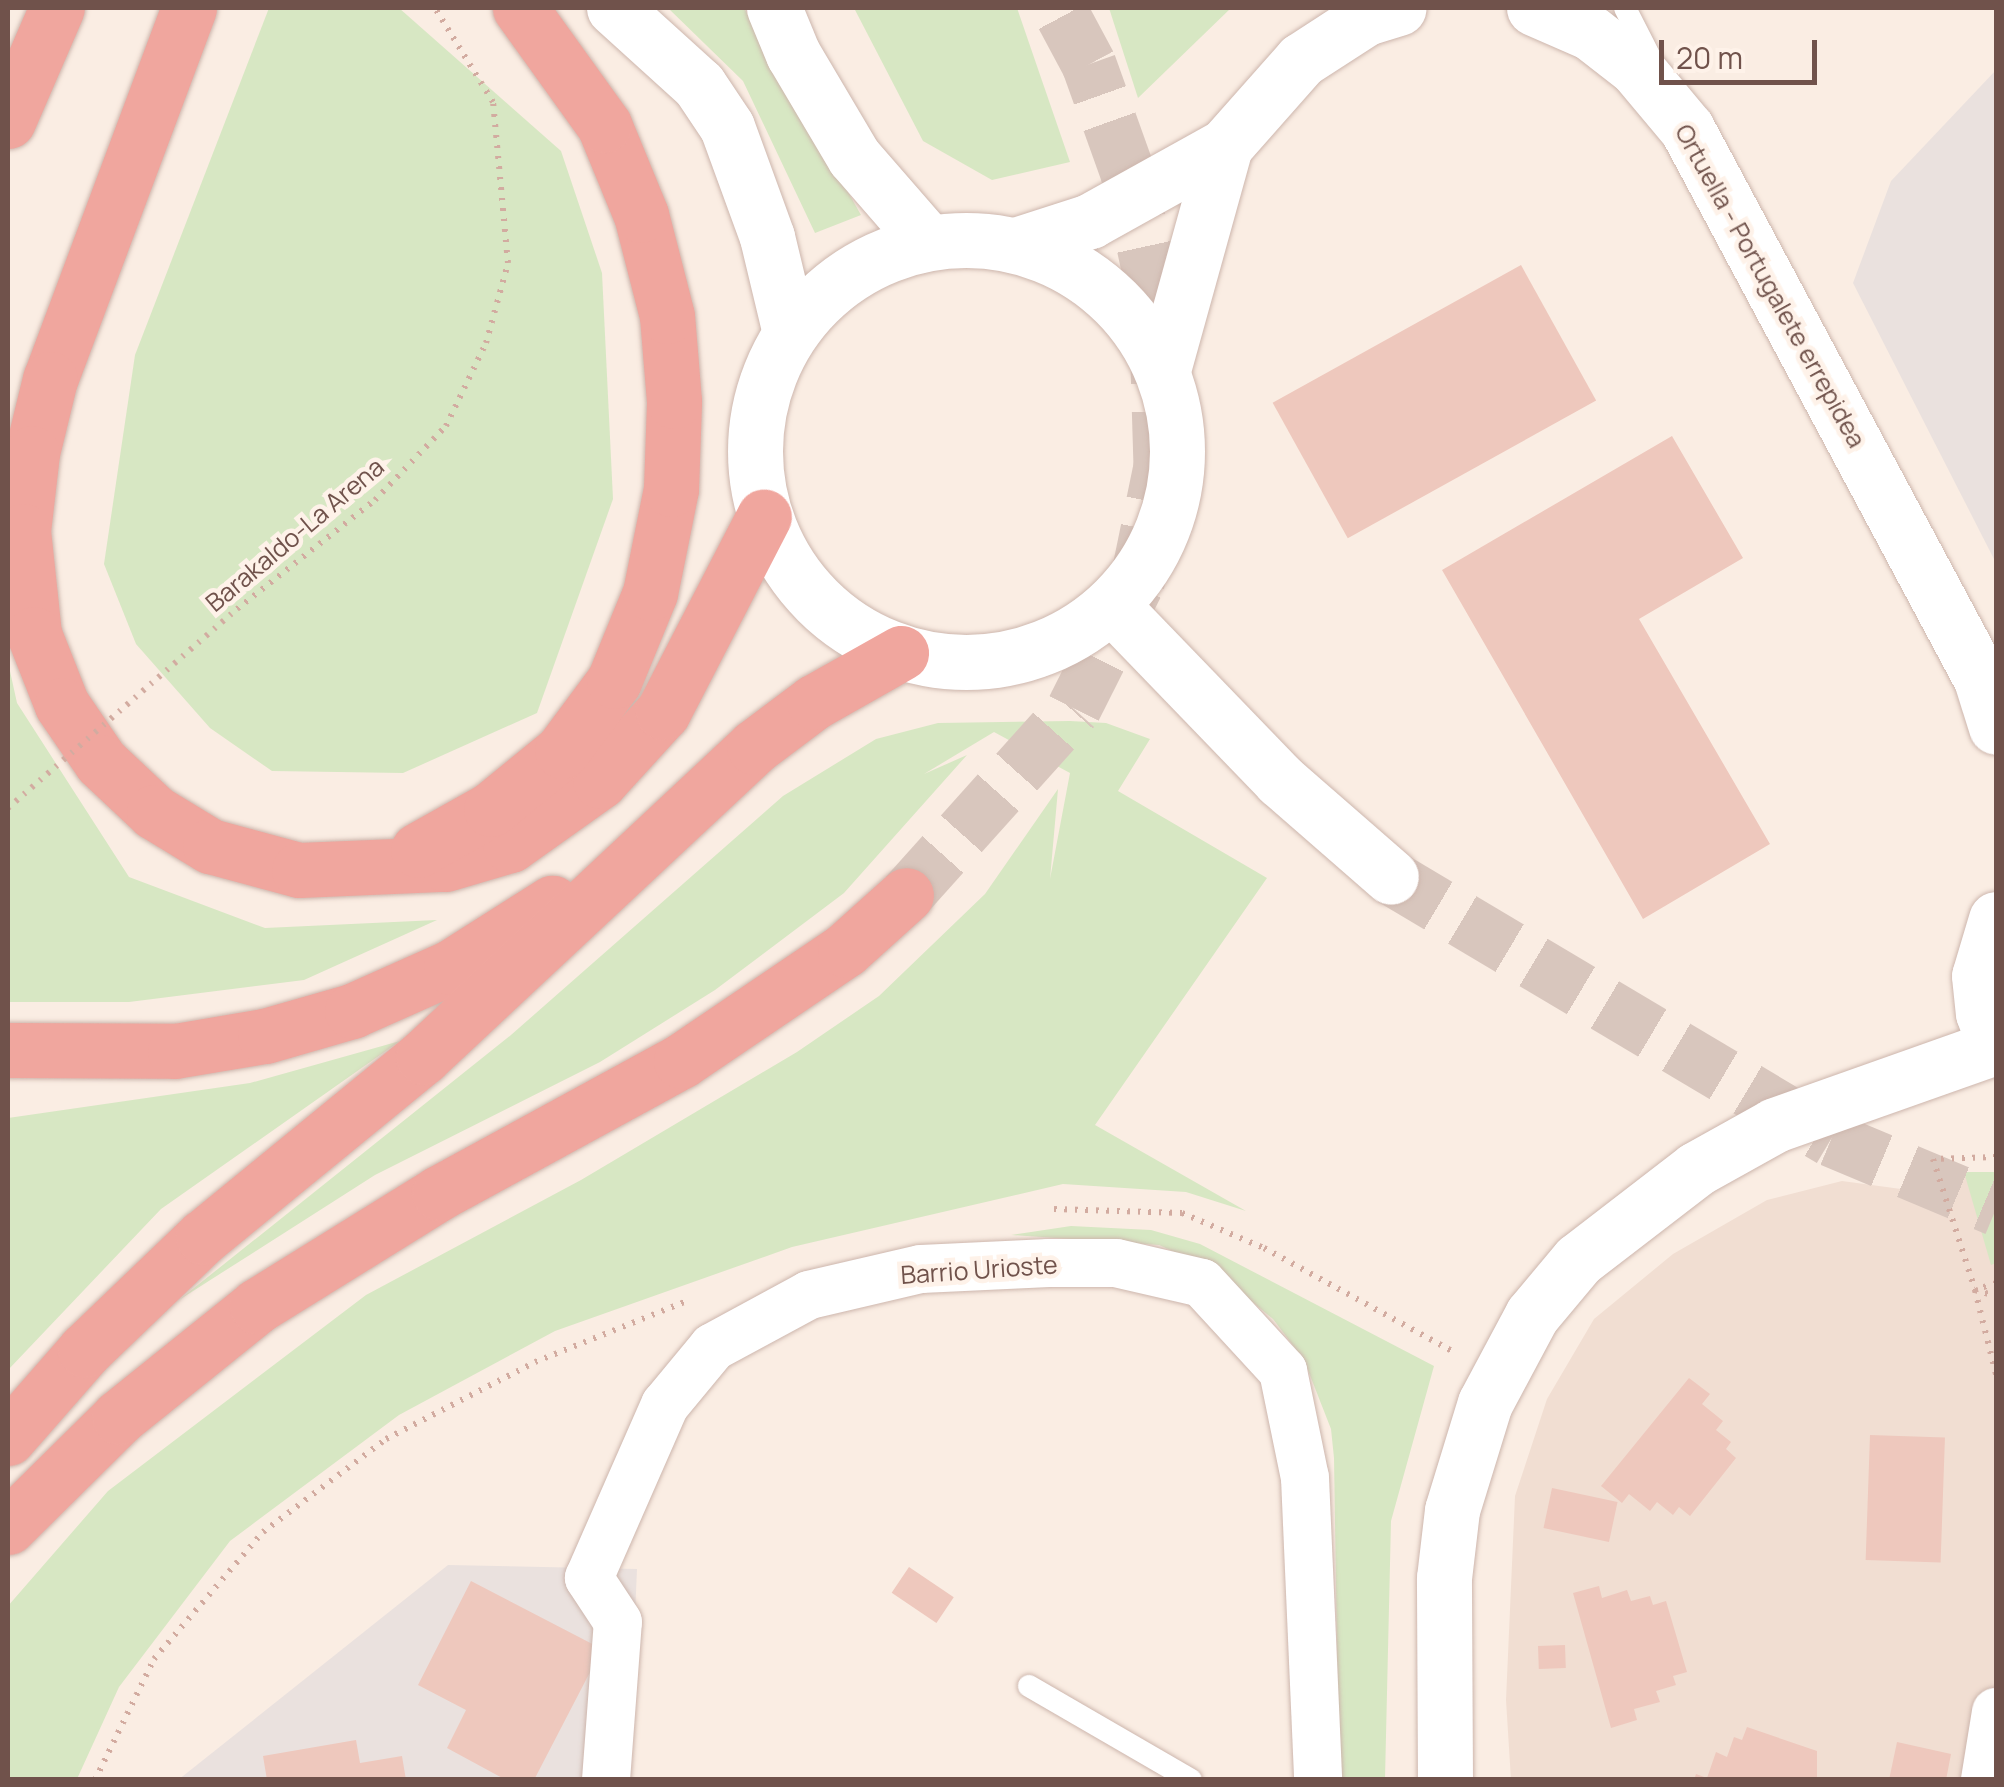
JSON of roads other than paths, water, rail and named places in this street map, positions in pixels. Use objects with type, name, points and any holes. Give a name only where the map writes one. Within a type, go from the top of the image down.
[{"type":"highway","points":[[8,121],[58,8]]},
{"type":"highway","points":[[189,8],[134,142],[50,379],[32,453],[23,531],[34,634],[62,705],[100,762],[154,812],[210,846],[299,870],[380,870],[444,864],[510,845],[600,781],[663,712],[764,516]]},
{"type":"highway","points":[[380,870],[490,809],[562,751],[614,682],[650,593],[671,489],[674,402],[667,316],[641,215],[604,125],[520,8]]},
{"type":"highway","points":[[8,1438],[85,1350],[203,1237],[423,1057],[782,723],[901,652]]},
{"type":"highway","points":[[8,1050],[53,1055],[175,1052],[266,1036],[352,1011],[451,967],[694,804]]},
{"type":"highway","points":[[8,1527],[120,1417],[258,1306],[439,1192],[682,1062],[845,950],[906,895]]},
{"type":"street","points":[[614,8],[688,72],[726,126],[767,237],[790,332]]},
{"type":"street","points":[[774,8],[793,54],[854,157],[928,242]]},
{"type":"street","points":[[1018,244],[1066,264],[1108,293],[1138,326],[1162,370],[1177,437],[1171,500],[1148,560],[1112,606],[1054,645],[1005,658],[956,662],[901,652],[861,634],[814,600],[782,557],[764,516],[753,460],[762,388],[790,332],[830,288],[876,258],[928,242],[1018,244],[1090,221],[1225,146],[1301,60],[1366,18],[1398,8]]},
{"type":"street","name":"Ortuella - Portugalete errepidea","points":[[1534,8],[1591,33],[1636,68],[1686,129],[1982,680],[1996,727]]},
{"type":"street","points":[[1162,370],[1225,146]]},
{"type":"street","points":[[1112,606],[1280,780],[1391,878]]},
{"type":"street","name":"Ortuella - Portugalete errepidea","points":[[1949,617],[1996,676]]},
{"type":"street","points":[[1444,1780],[1444,1578],[1452,1510],[1490,1389],[1532,1316],[1578,1260],[1696,1170],[1790,1118],[1996,1048],[1980,976],[1996,919]]},
{"type":"street","name":"Barrio Urioste","points":[[606,1780],[618,1622],[589,1578],[665,1405],[712,1347],[809,1295],[921,1269],[1049,1262],[1116,1263],[1202,1283],[1284,1371],[1305,1478],[1318,1780]]},
{"type":"street","points":[[1985,1780],[1996,1712]]},
{"type":"lane","points":[[1301,60],[1329,8]]},
{"type":"lane","points":[[1624,8],[1686,129]]},
{"type":"lane","points":[[1029,1686],[1191,1780]]},
{"type":"tunnel","points":[[906,895],[1074,708],[1137,583],[1161,466],[1156,300],[1128,173],[1089,64],[1059,8]]},
{"type":"tunnel","points":[[1391,877],[1831,1139],[1996,1208]]}]
